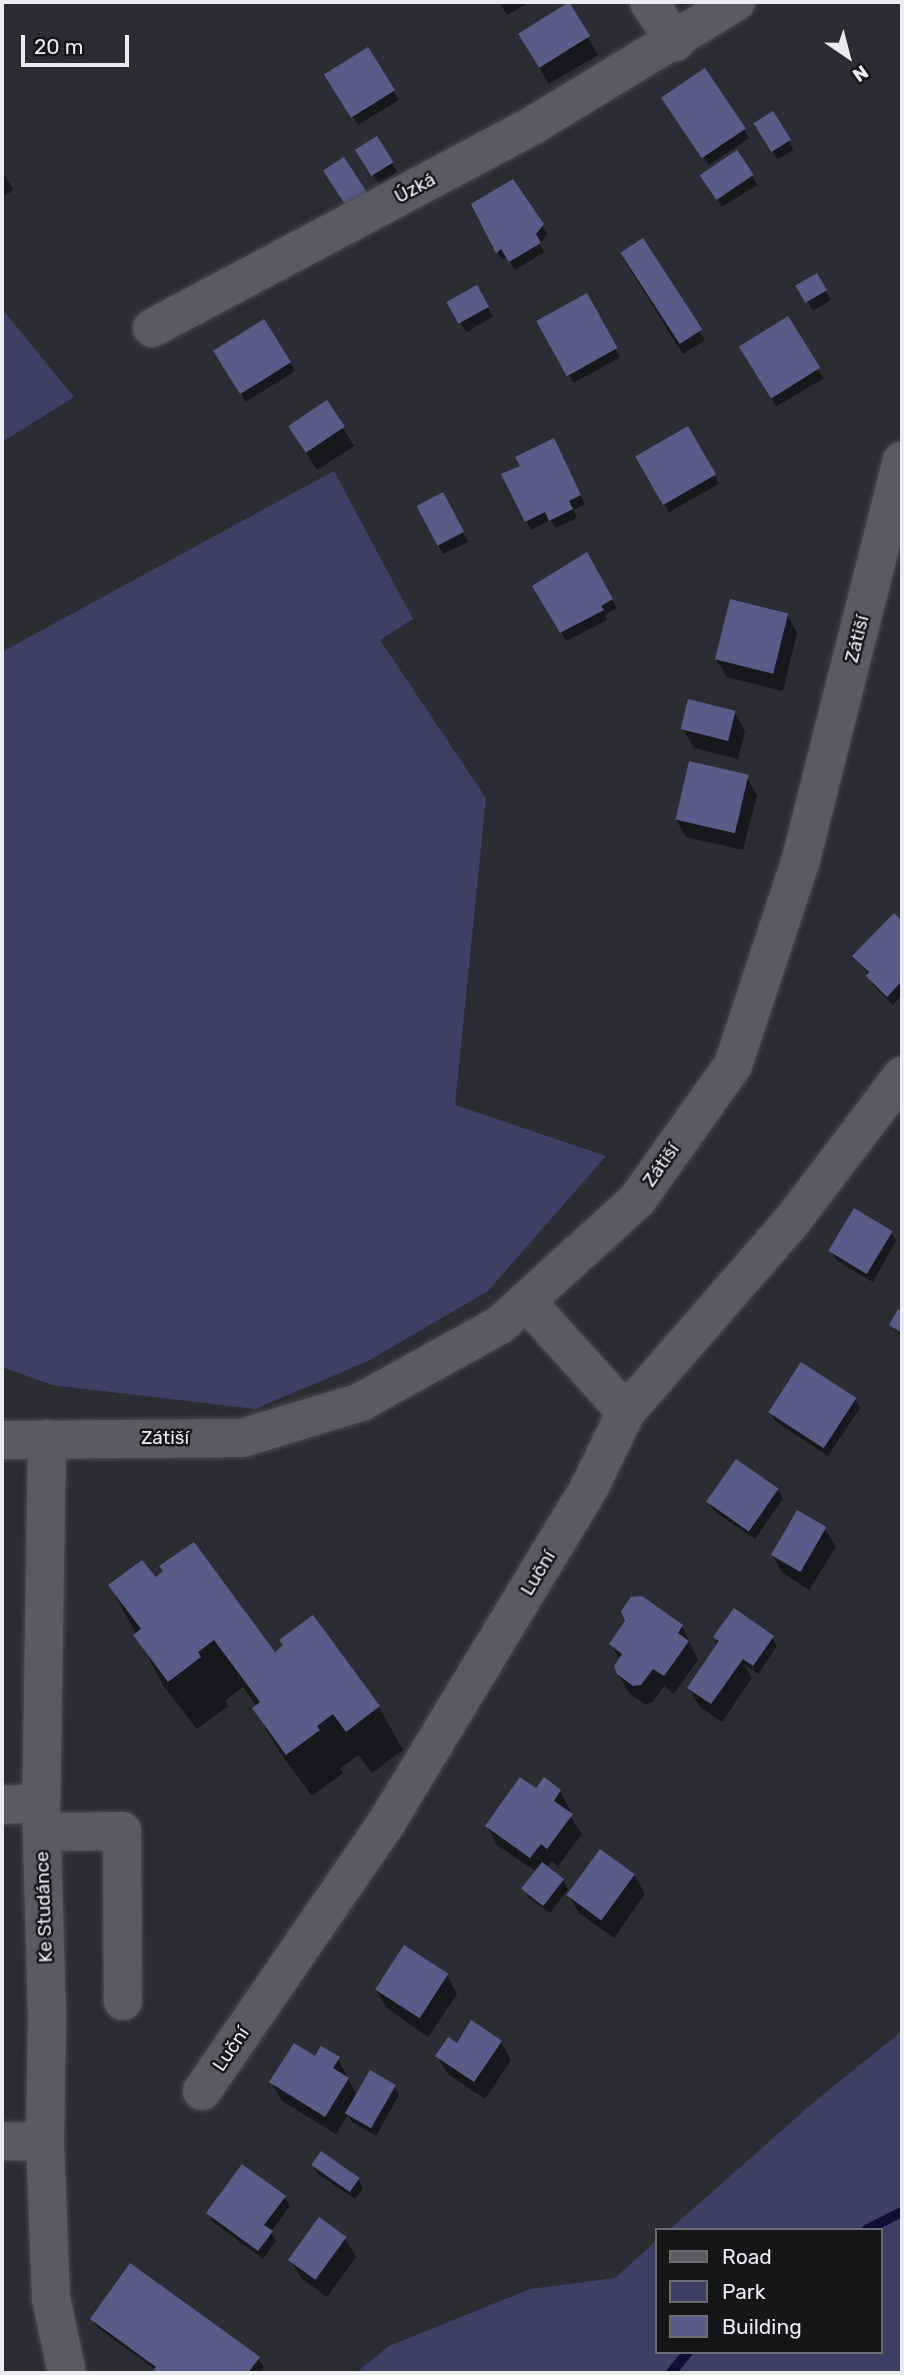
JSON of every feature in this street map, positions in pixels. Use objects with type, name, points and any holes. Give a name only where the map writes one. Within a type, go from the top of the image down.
[{"type":"street","points":[[649,2],[675,42]]},
{"type":"street","name":"Úzká","points":[[152,328],[535,124],[675,42],[737,2]]},
{"type":"street","name":"Zátiší","points":[[2,1440],[242,1438],[361,1402],[500,1325],[637,1200],[733,1065],[800,863],[902,461]]},
{"type":"street","name":"Luční","points":[[202,2091],[385,1825],[590,1486],[626,1412],[792,1221],[902,1076]]},
{"type":"street","points":[[526,1301],[626,1412]]},
{"type":"street","name":"Ke Studánce","points":[[47,1439],[41,1817],[47,2014],[45,2142],[51,2298],[67,2373]]},
{"type":"street","points":[[2,1805],[41,1817],[122,1831],[123,2001]]},
{"type":"street","points":[[2,2141],[45,2142]]},
{"type":"green space","points":[[2,309],[74,397],[2,442]]},
{"type":"green space","points":[[334,471],[413,619],[380,640],[486,798],[455,1105],[606,1156],[488,1291],[368,1361],[255,1409],[52,1385],[2,1367],[2,652]]},
{"type":"green space","points":[[902,2031],[902,2373],[356,2373],[389,2346],[530,2289],[615,2278],[656,2241],[656,2354],[883,2354],[883,2228],[671,2228],[814,2102]]},
{"type":"building","points":[[569,2],[590,36],[539,68],[518,34]]},
{"type":"building","points":[[368,47],[395,90],[351,118],[324,75]]},
{"type":"building","points":[[705,68],[746,129],[702,158],[661,98]]},
{"type":"building","points":[[773,111],[791,140],[772,152],[753,123]]},
{"type":"building","points":[[377,136],[393,162],[371,176],[355,150]]},
{"type":"building","points":[[737,150],[754,175],[716,200],[700,175]]},
{"type":"building","points":[[344,157],[367,192],[346,206],[323,171]]},
{"type":"building","points":[[513,179],[544,224],[536,234],[541,243],[509,262],[501,249],[496,253],[471,204]]},
{"type":"building","points":[[643,238],[702,329],[680,344],[620,253]]},
{"type":"building","points":[[817,273],[827,290],[805,303],[795,286]]},
{"type":"building","points":[[477,285],[489,307],[459,324],[446,302]]},
{"type":"building","points":[[587,293],[618,348],[567,376],[536,321]]},
{"type":"building","points":[[788,316],[820,368],[771,398],[739,347]]},
{"type":"building","points":[[264,319],[291,362],[240,394],[213,351]]},
{"type":"building","points":[[327,400],[345,427],[306,453],[288,426]]},
{"type":"building","points":[[688,426],[716,474],[663,505],[635,456]]},
{"type":"building","points":[[554,438],[581,495],[569,501],[573,509],[549,521],[545,512],[525,522],[501,474],[520,466],[515,457]]},
{"type":"building","points":[[443,492],[464,532],[438,546],[417,506]]},
{"type":"building","points":[[587,552],[613,599],[601,606],[604,610],[560,633],[532,586]]},
{"type":"building","points":[[730,599],[788,614],[773,674],[715,659]]},
{"type":"building","points":[[688,699],[736,711],[728,741],[681,729]]},
{"type":"building","points":[[689,761],[748,775],[735,833],[676,819]]},
{"type":"building","points":[[894,913],[902,921],[902,981],[887,997],[866,976],[869,972],[852,956]]},
{"type":"building","points":[[854,1208],[893,1231],[867,1274],[828,1251]]},
{"type":"building","points":[[898,1309],[902,1312],[902,1333],[889,1325]]},
{"type":"building","points":[[801,1362],[856,1398],[824,1448],[768,1412]]},
{"type":"building","points":[[736,1459],[779,1489],[749,1531],[706,1502]]},
{"type":"building","points":[[797,1510],[826,1527],[800,1572],[771,1555]]},
{"type":"building","points":[[194,1542],[275,1652],[283,1645],[279,1640],[313,1615],[380,1706],[346,1732],[333,1714],[317,1726],[320,1730],[286,1755],[252,1708],[260,1702],[214,1640],[198,1652],[201,1657],[168,1682],[133,1635],[141,1629],[108,1585],[142,1560],[156,1577],[163,1571],[159,1566]]},
{"type":"building","points":[[642,1596],[683,1625],[678,1633],[689,1641],[664,1676],[653,1669],[641,1685],[633,1686],[617,1674],[614,1666],[622,1654],[609,1644],[625,1621],[621,1611],[631,1597]]},
{"type":"building","points":[[734,1608],[774,1636],[753,1666],[743,1659],[711,1704],[687,1688],[719,1641],[713,1637]]},
{"type":"building","points":[[520,1777],[536,1788],[544,1777],[561,1790],[554,1801],[573,1814],[547,1849],[541,1844],[530,1858],[485,1826]]},
{"type":"building","points":[[600,1849],[635,1874],[601,1920],[566,1895]]},
{"type":"building","points":[[542,1862],[564,1879],[543,1906],[521,1889]]},
{"type":"building","points":[[404,1945],[448,1974],[420,2018],[375,1989]]},
{"type":"building","points":[[471,2020],[502,2041],[474,2082],[435,2056],[448,2037],[457,2043]]},
{"type":"building","points":[[294,2043],[315,2056],[321,2046],[340,2057],[333,2068],[349,2078],[325,2117],[269,2082]]},
{"type":"building","points":[[370,2070],[396,2085],[371,2128],[345,2113]]},
{"type":"building","points":[[321,2151],[360,2178],[350,2192],[311,2165]]},
{"type":"building","points":[[242,2164],[286,2196],[264,2225],[273,2231],[258,2251],[206,2213]]},
{"type":"building","points":[[319,2217],[347,2237],[315,2280],[288,2260]]},
{"type":"building","points":[[130,2263],[260,2357],[248,2373],[151,2373],[156,2367],[90,2319]]},
{"type":"waterway","points":[[870,2228],[902,2212]]},
{"type":"waterway","points":[[671,2373],[686,2354]]}]
